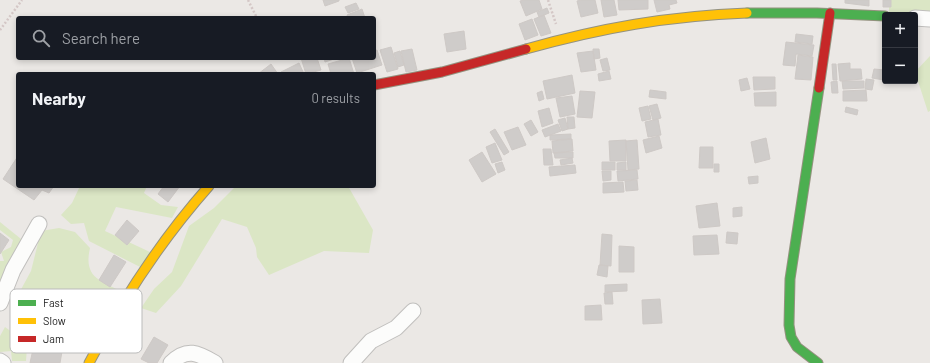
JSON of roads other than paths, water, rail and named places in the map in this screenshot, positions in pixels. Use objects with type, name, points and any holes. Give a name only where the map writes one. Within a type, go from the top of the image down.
[{"type":"street","points":[[376,85],[450,70],[614,27],[680,18],[737,14],[830,13],[882,16]]},
{"type":"street","points":[[818,363],[797,347],[791,337],[789,325],[790,279],[830,13]]},
{"type":"street","points":[[918,18],[930,19]]},
{"type":"street","points":[[132,289],[185,213],[207,188]]},
{"type":"street","points":[[0,302],[13,270],[39,224]]},
{"type":"street","points":[[351,363],[371,341],[396,328],[413,311]]},
{"type":"street","points":[[89,363],[94,353]]},
{"type":"street","points":[[171,363],[186,353],[198,353],[215,363]]}]
